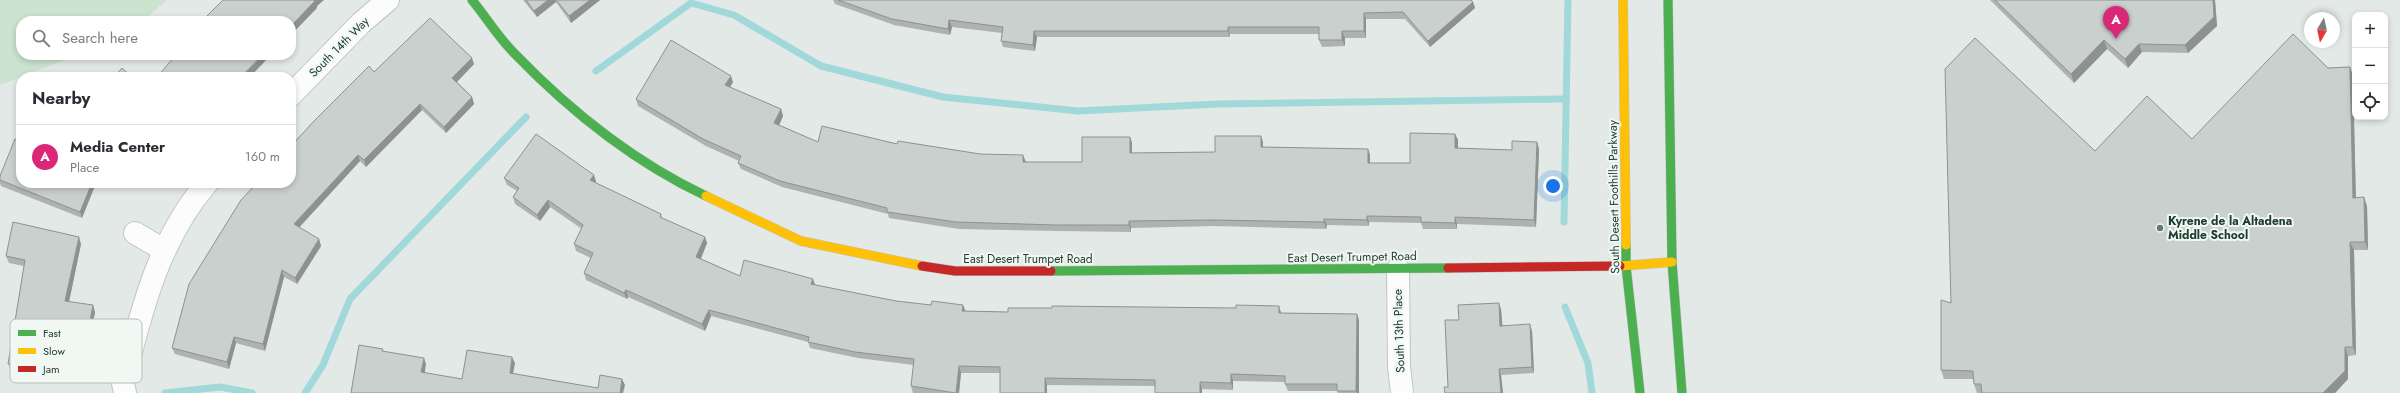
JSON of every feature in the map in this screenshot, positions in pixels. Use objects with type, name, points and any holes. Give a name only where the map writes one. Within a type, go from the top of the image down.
[{"type":"street","name":"South 14th Way","points":[[296,90],[362,23],[388,0]]},
{"type":"street","name":"East Desert Trumpet Road","points":[[472,0],[513,52],[580,116],[674,181],[801,241],[888,260],[955,271],[1398,269],[1626,266],[1672,262]]},
{"type":"street","name":"South Desert Foothills Parkway","points":[[1623,0],[1626,266],[1640,393]]},
{"type":"street","points":[[1668,0],[1672,262],[1682,393]]},
{"type":"street","points":[[139,319],[144,299],[164,250],[196,197],[204,188]]},
{"type":"street","points":[[135,233],[164,250]]},
{"type":"street","name":"South 13th Place","points":[[1398,269],[1399,366],[1402,393]]},
{"type":"street","points":[[123,383],[125,393]]},
{"type":"green space","points":[[0,0],[167,0],[148,16],[16,16],[16,60],[64,60],[33,72],[16,72],[16,79],[0,85]]},
{"type":"building","points":[[223,0],[315,1],[296,21],[296,16],[207,16]]},
{"type":"building","points":[[526,0],[548,0],[534,11]]},
{"type":"building","points":[[556,0],[590,0],[569,16]]},
{"type":"building","points":[[838,0],[1471,0],[1473,2],[1428,41],[1403,12],[1364,13],[1364,31],[1342,31],[1342,40],[1319,40],[1319,27],[1228,27],[1228,31],[1034,31],[1033,45],[1001,41],[1003,27],[949,20],[948,29],[892,19]]},
{"type":"building","points":[[1995,0],[2213,0],[2214,17],[2185,45],[2139,44],[2125,59],[2104,40],[2071,74]]},
{"type":"building","points":[[430,18],[472,58],[452,78],[472,97],[444,127],[420,104],[364,160],[358,155],[294,224],[319,239],[295,278],[282,270],[263,344],[234,337],[227,362],[172,348],[189,284],[241,200],[252,188],[296,188],[296,141],[369,66],[374,72]]},
{"type":"building","name":"Kyrene de la Altadena Middle School","points":[[2293,34],[2304,45],[2304,48],[2307,48],[2328,68],[2350,67],[2353,198],[2364,197],[2365,242],[2350,242],[2353,347],[2345,347],[2345,371],[2323,393],[1982,393],[1981,384],[1974,384],[1973,371],[1941,370],[1941,300],[1951,303],[1945,69],[1975,38],[2095,151],[2147,96],[2192,139]]},
{"type":"building","points":[[671,40],[731,76],[725,85],[781,109],[774,123],[818,142],[822,126],[897,144],[898,141],[980,154],[1023,155],[1023,162],[1082,162],[1082,137],[1130,137],[1130,153],[1215,152],[1215,136],[1261,136],[1261,147],[1368,149],[1368,163],[1410,163],[1410,133],[1455,134],[1455,148],[1512,150],[1512,141],[1537,142],[1534,220],[1455,217],[1455,223],[1421,222],[1421,217],[1367,216],[1367,220],[1324,219],[1324,222],[1212,220],[1129,221],[1129,225],[1056,225],[956,222],[887,212],[887,208],[780,181],[738,163],[741,156],[703,139],[636,99]]},
{"type":"building","points":[[172,60],[257,60],[246,72],[161,72]]},
{"type":"building","points":[[122,68],[126,72],[118,72]]},
{"type":"building","points":[[536,134],[594,175],[590,180],[661,214],[660,217],[705,237],[696,257],[740,276],[744,260],[813,279],[811,284],[896,301],[931,305],[932,301],[963,305],[962,311],[1008,312],[1008,308],[1052,308],[1052,306],[1236,308],[1236,305],[1279,306],[1279,313],[1357,314],[1356,391],[1337,391],[1337,384],[1285,384],[1285,376],[1231,374],[1231,383],[1200,382],[1200,393],[1155,393],[1155,380],[1045,378],[1045,393],[1000,393],[1000,367],[959,366],[956,393],[911,386],[914,359],[855,352],[808,342],[809,337],[709,310],[702,324],[626,290],[624,293],[584,273],[593,253],[574,244],[583,225],[548,200],[537,215],[513,197],[519,188],[504,178]]},
{"type":"building","points":[[15,139],[16,186],[0,180],[0,176]]},
{"type":"building","points":[[20,188],[90,188],[80,212]]},
{"type":"building","points":[[13,222],[79,237],[65,301],[93,305],[90,319],[15,319],[25,260],[6,256]]},
{"type":"building","points":[[1499,303],[1500,326],[1530,324],[1532,367],[1499,369],[1501,393],[1445,393],[1444,387],[1448,387],[1445,320],[1459,320],[1458,305]]},
{"type":"building","points":[[359,345],[383,349],[382,351],[424,358],[421,372],[462,379],[467,350],[512,357],[510,373],[598,388],[600,375],[622,379],[620,393],[351,393]]},
{"type":"building","points":[[10,352],[10,364],[8,364]]},
{"type":"waterway","points":[[1564,222],[1568,0]]},
{"type":"waterway","points":[[596,71],[691,3],[734,15],[821,66],[943,97],[1078,111],[1217,104],[1565,99]]},
{"type":"waterway","points":[[305,393],[323,365],[350,299],[526,117]]},
{"type":"waterway","points":[[1565,307],[1588,363],[1592,393]]},
{"type":"waterway","points":[[165,393],[220,387],[252,393]]},
{"type":"traffic: fast","points":[[472,0],[514,53],[557,95],[628,151],[653,167],[706,196]]},
{"type":"traffic: fast","points":[[1668,0],[1672,262],[1682,393]]},
{"type":"traffic: fast","points":[[1626,245],[1626,266],[1640,393]]},
{"type":"traffic: fast","points":[[1051,271],[1448,268]]},
{"type":"traffic: slow","points":[[1623,0],[1626,245]]},
{"type":"traffic: slow","points":[[706,196],[801,241],[922,266]]},
{"type":"traffic: slow","points":[[1620,266],[1672,262]]},
{"type":"traffic: jam","points":[[922,266],[955,271],[1051,271]]},
{"type":"traffic: jam","points":[[1448,268],[1620,266]]},
{"type":"place","name":"Media Center","points":[[2116,39]]},
{"type":"place","name":"Kyrene de la Altadena Middle School","points":[[2160,228]]}]
